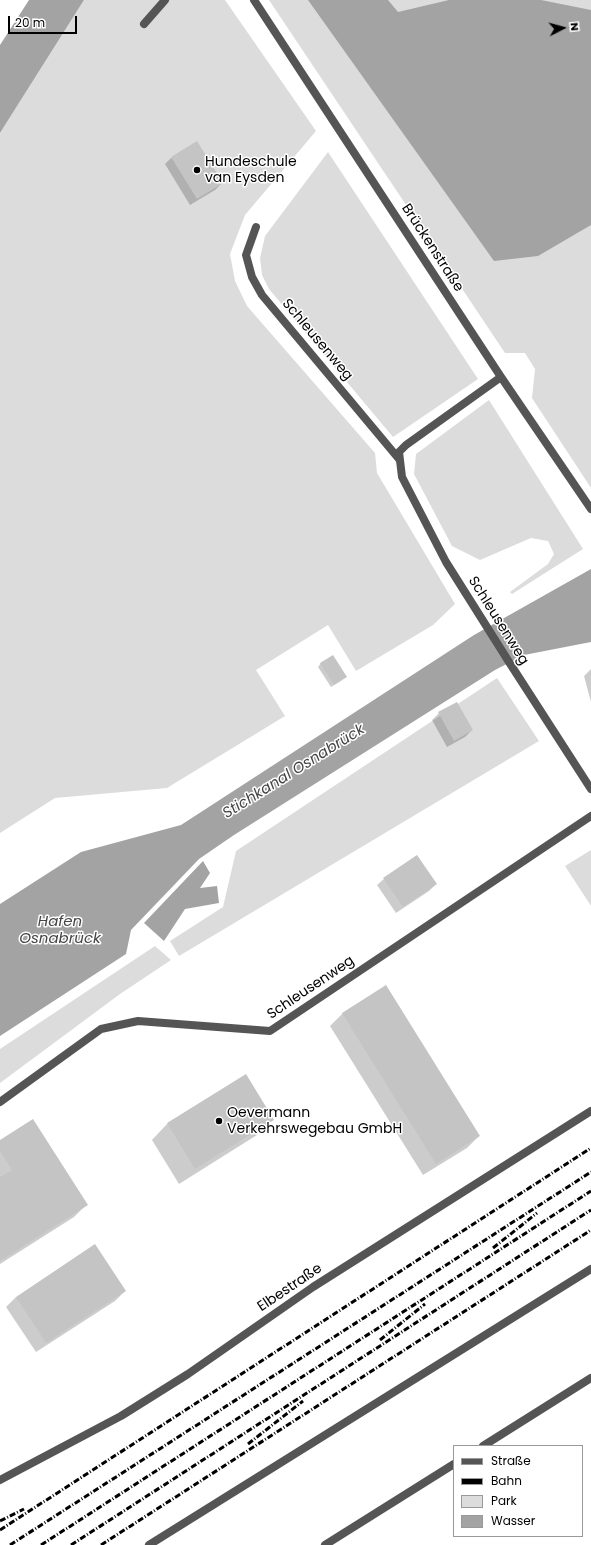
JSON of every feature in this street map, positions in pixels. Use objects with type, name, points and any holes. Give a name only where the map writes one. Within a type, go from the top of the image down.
[{"type":"street","points":[[144,24],[165,0]]},
{"type":"street","name":"Brückenstraße","points":[[254,0],[501,377],[591,509]]},
{"type":"street","name":"Schleusenweg","points":[[256,227],[246,255],[252,278],[262,295],[399,459],[402,477],[446,562],[508,662],[591,789]]},
{"type":"street","points":[[399,459],[399,452],[406,445],[501,377]]},
{"type":"street","name":"Schleusenweg","points":[[0,1102],[101,1029],[138,1021],[270,1031],[591,816]]},
{"type":"street","name":"Elbestraße","points":[[0,1480],[121,1416],[168,1387],[313,1287],[591,1111]]},
{"type":"street","points":[[149,1545],[591,1269]]},
{"type":"street","points":[[484,1445],[591,1378]]},
{"type":"street","points":[[325,1545],[453,1465]]},
{"type":"green space","points":[[84,0],[225,0],[316,131],[245,215],[230,254],[235,281],[247,306],[375,453],[377,473],[455,604],[433,625],[356,671],[328,625],[256,670],[285,716],[167,788],[55,798],[0,833],[0,133]]},
{"type":"green space","points":[[269,0],[591,0],[591,488],[532,398],[535,369],[525,353],[505,353]]},
{"type":"green space","points":[[328,152],[478,379],[393,437],[269,289],[262,275],[260,258],[265,236]]},
{"type":"green space","points":[[489,400],[583,549],[512,594],[510,592],[548,564],[554,554],[548,541],[531,538],[480,560],[452,546],[414,474],[416,454]]},
{"type":"green space","points":[[497,678],[539,741],[179,956],[170,941],[223,907],[236,851]]},
{"type":"green space","points":[[591,850],[591,906],[565,866]]},
{"type":"green space","points":[[155,946],[171,960],[120,994],[0,1083],[0,1049]]},
{"type":"water","points":[[29,0],[84,0],[0,133],[0,45]]},
{"type":"water","points":[[308,0],[388,0],[398,12],[449,0],[541,0],[591,10],[591,225],[538,256],[494,261]]},
{"type":"water","points":[[591,569],[591,642],[524,655],[495,670],[234,835],[199,859],[131,930],[126,954],[0,1036],[0,904],[81,852],[181,825],[474,635]]},
{"type":"water","points":[[203,861],[210,873],[200,888],[217,886],[219,903],[185,909],[164,941],[144,923]]},
{"type":"building","name":"Hundeschule van Eysden","points":[[197,141],[223,183],[197,199],[171,157]]},
{"type":"building","points":[[333,655],[347,677],[334,685],[320,663]]},
{"type":"building","points":[[457,702],[473,730],[454,741],[438,712]]},
{"type":"building","points":[[417,855],[437,884],[403,907],[383,878]]},
{"type":"building","points":[[386,985],[480,1136],[436,1164],[342,1013]]},
{"type":"building","points":[[246,1074],[274,1120],[195,1169],[167,1123]]},
{"type":"building","points":[[33,1119],[88,1205],[0,1261],[0,1177],[12,1170],[0,1151],[0,1140]]},
{"type":"building","points":[[95,1244],[126,1291],[46,1343],[16,1297]]},
{"type":"railway","points":[[0,1530],[591,1148]]},
{"type":"railway","points":[[10,1545],[591,1172]]},
{"type":"railway","points":[[41,1545],[591,1191]]},
{"type":"railway","points":[[71,1545],[591,1210]]},
{"type":"railway","points":[[493,1248],[537,1213]]},
{"type":"railway","points":[[101,1545],[591,1230]]},
{"type":"railway","points":[[380,1340],[425,1304]]},
{"type":"railway","points":[[248,1444],[303,1401]]},
{"type":"railway","points":[[0,1521],[24,1509]]},
{"type":"place","name":"Hundeschule van Eysden","points":[[197,170]]},
{"type":"place","name":"Oevermann Verkehrswegebau GmbH","points":[[219,1121]]},
{"type":"water label","name":"Stichkanal Osnabrück","points":[[294,772]]},
{"type":"water label","name":"Hafen Osnabrück","points":[[60,930]]}]
